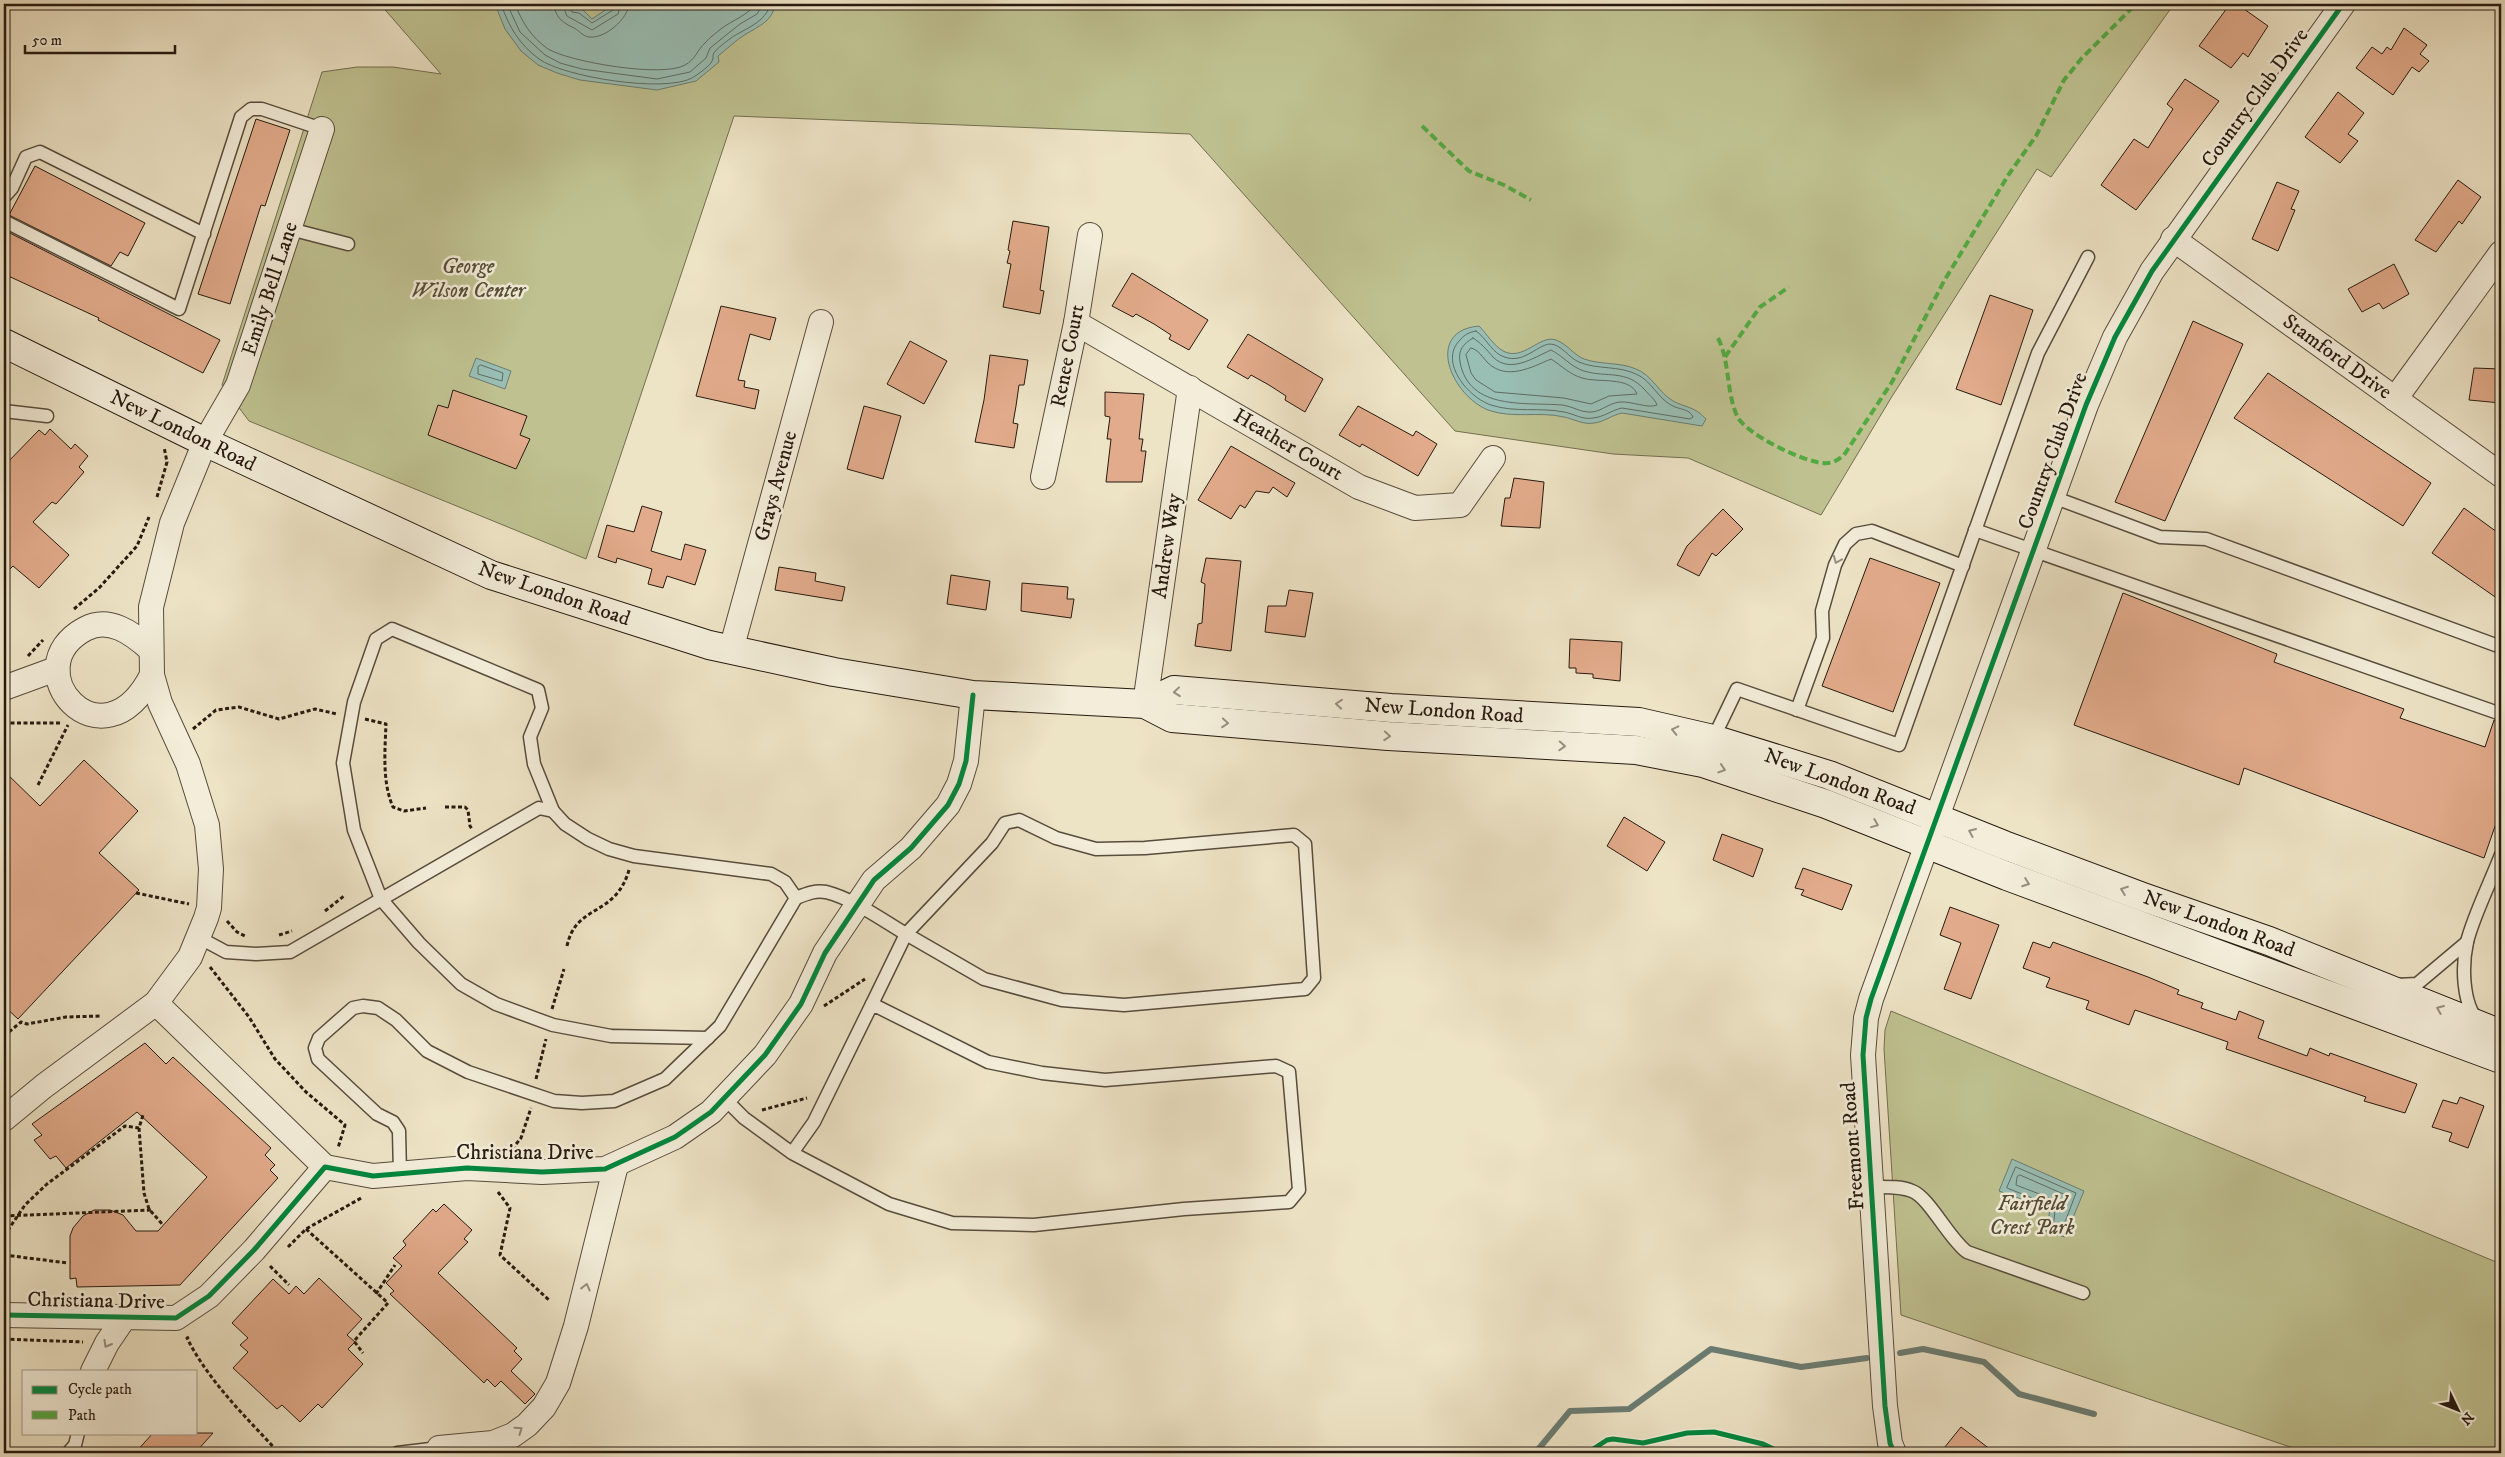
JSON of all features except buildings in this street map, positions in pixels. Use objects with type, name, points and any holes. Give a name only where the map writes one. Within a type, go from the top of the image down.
[{"type":"main road","name":"New London Road","points":[[4,343],[205,442],[491,575],[731,650],[834,672],[973,695],[1145,704],[1172,718],[1388,736],[1636,750],[1703,763],[1826,804],[1926,845],[2501,1059]]},
{"type":"main road","name":"New London Road","points":[[1145,704],[1174,690],[1391,708],[1639,722],[1713,739],[1829,775],[2022,852],[2269,941],[2386,986],[2492,1030]]},
{"type":"street","name":"Country Club Drive","points":[[1926,845],[2086,405],[2108,352],[2132,305],[2173,239],[2343,4]]},
{"type":"street","name":"Emily Bell Lane","points":[[150,649],[151,607],[172,523],[205,442],[238,385],[322,129]]},
{"type":"street","name":"Renee Court","points":[[1043,477],[1076,323],[1090,235]]},
{"type":"street","name":"Stamford Drive","points":[[2173,239],[2501,476]]},
{"type":"street","points":[[2395,399],[2501,253]]},
{"type":"street","name":"Grays Avenue","points":[[731,650],[821,322]]},
{"type":"street","name":"Heather Court","points":[[1076,323],[1359,487],[1415,508],[1460,505],[1493,458]]},
{"type":"street","name":"Andrew Way","points":[[1145,704],[1190,388]]},
{"type":"street","points":[[4,1119],[44,1086],[156,1004],[204,940],[209,908],[211,869],[207,825],[188,764],[160,703],[152,676],[150,649],[122,628],[108,625],[90,626],[76,634],[59,654],[56,670],[60,688],[70,702],[85,713],[102,717],[118,714],[133,704],[142,694],[152,676]]},
{"type":"street","points":[[4,688],[56,670]]},
{"type":"street","name":"Christiana Drive","points":[[4,1315],[176,1318],[209,1296],[254,1250],[328,1167],[373,1176],[467,1168],[494,1179],[605,1170],[675,1137],[711,1112],[765,1055],[802,1004],[825,953],[874,880],[911,848],[948,805],[959,784],[966,761],[973,695]]},
{"type":"street","name":"Freemont Road","points":[[1894,1453],[1890,1443],[1885,1406],[1863,1055],[1866,1018],[1926,845]]},
{"type":"street","points":[[156,1004],[328,1167]]},
{"type":"street","points":[[439,1448],[493,1443],[513,1435],[527,1425],[544,1407],[558,1383],[576,1326],[616,1165]]},
{"type":"street","points":[[94,1370],[107,1343],[124,1318]]},
{"type":"lane","points":[[4,221],[180,309],[241,117],[251,109],[262,109],[322,129]]},
{"type":"lane","points":[[4,197],[12,188],[26,157],[40,152],[204,234]]},
{"type":"lane","points":[[290,229],[348,244]]},
{"type":"lane","points":[[1713,739],[1737,689],[1899,745],[2038,353],[2088,257]]},
{"type":"lane","points":[[4,411],[47,416]]},
{"type":"lane","points":[[2053,497],[2160,537],[2206,540],[2501,647]]},
{"type":"lane","points":[[1975,530],[2501,714]]},
{"type":"lane","points":[[1797,710],[1823,638],[1822,611],[1835,565],[1845,544],[1856,534],[1872,531],[1963,566]]},
{"type":"lane","points":[[708,1038],[611,1036],[553,1025],[496,1004],[462,984],[419,943],[381,899],[354,830],[343,763],[354,702],[376,639],[392,629],[538,690],[542,708],[530,737],[534,764],[553,811],[566,824],[588,839],[610,849],[634,856],[771,874],[785,882],[796,898]]},
{"type":"lane","points":[[204,940],[226,952],[290,952],[539,808],[553,811]]},
{"type":"lane","points":[[400,1174],[399,1131],[392,1122],[377,1114],[318,1059],[315,1048],[319,1038],[353,1008],[363,1006],[378,1008],[396,1020],[427,1051],[468,1072],[554,1101],[582,1103],[614,1101],[664,1079],[720,1026],[796,898],[810,892],[826,892],[856,905],[906,934],[984,979],[1062,1000],[1133,1004],[1305,989],[1314,978],[1304,844],[1294,835],[1145,848],[1096,849],[1056,838],[1019,820],[1005,824],[992,843],[906,934],[814,1122],[792,1153]]},
{"type":"lane","points":[[2492,1030],[2472,1014],[2466,991],[2468,942],[2501,856]]},
{"type":"lane","points":[[2386,986],[2417,984],[2468,942]]},
{"type":"lane","points":[[724,1098],[744,1118],[792,1153],[889,1204],[952,1223],[1034,1225],[1184,1209],[1289,1202],[1299,1190],[1289,1072],[1276,1066],[1106,1080],[1042,1073],[988,1062],[872,1004]]},
{"type":"lane","points":[[1872,1186],[1913,1191],[1928,1205],[1956,1244],[1967,1252],[2084,1293]]},
{"type":"lane","points":[[68,1453],[75,1445],[78,1434]]},
{"type":"lane","points":[[397,1453],[439,1448]]},
{"type":"path","points":[[176,735],[192,730],[216,710],[239,708],[279,719],[315,709],[338,714]]},
{"type":"path","points":[[360,717],[386,724],[384,755],[388,788],[393,807],[404,811],[426,808]]},
{"type":"path","points":[[445,807],[465,807],[468,810],[470,826],[473,830],[481,827]]},
{"type":"path","points":[[567,946],[572,929],[576,923],[602,908],[619,893],[629,869]]},
{"type":"path","points":[[136,893],[222,910],[228,924],[248,937]]},
{"type":"path","points":[[324,912],[344,896]]},
{"type":"path","points":[[271,936],[300,928]]},
{"type":"path","points":[[204,940],[205,955],[211,968],[249,1017],[274,1059],[306,1092],[345,1125],[328,1167]]},
{"type":"path","points":[[551,1013],[564,969]]},
{"type":"path","points":[[821,1009],[872,974]]},
{"type":"path","points":[[4,1036],[21,1022],[27,1024],[66,1017],[119,1017],[126,1026]]},
{"type":"path","points":[[535,1084],[546,1036]]},
{"type":"path","points":[[757,1112],[807,1098]]},
{"type":"path","points":[[531,1108],[521,1138],[494,1179],[510,1208],[500,1255],[550,1302]]},
{"type":"path","points":[[143,1116],[139,1128],[144,1193],[151,1210],[163,1225]]},
{"type":"path","points":[[4,1236],[25,1206],[48,1184],[125,1126],[139,1128]]},
{"type":"path","points":[[282,1252],[306,1229],[361,1198],[370,1195]]},
{"type":"path","points":[[4,1216],[151,1210]]},
{"type":"path","points":[[306,1229],[388,1303],[354,1341],[363,1352]]},
{"type":"path","points":[[4,1255],[68,1263]]},
{"type":"path","points":[[264,1272],[276,1259]]},
{"type":"path","points":[[376,1294],[395,1265]]},
{"type":"path","points":[[270,1266],[289,1285]]},
{"type":"path","points":[[194,1333],[187,1338],[198,1359],[279,1453]]},
{"type":"green space","name":"George Wilson Center","points":[[380,4],[2174,4],[2051,177],[2037,169],[1891,398],[1821,515],[1688,458],[1613,454],[1455,431],[1190,134],[734,116],[586,559],[249,421],[222,385],[322,72],[357,67],[393,67],[441,74]]},
{"type":"green space","name":"Fairfield Crest Park","points":[[1891,1011],[2501,1264],[2501,1453],[2308,1453],[1901,1315],[1884,1049],[1885,1030]]},
{"type":"water","points":[[495,4],[572,4],[575,9],[580,7],[592,19],[614,4],[775,4],[774,10],[768,19],[718,56],[719,62],[696,81],[657,90],[580,80],[538,65],[521,51],[505,29]]},
{"type":"water","points":[[1479,326],[1496,346],[1510,353],[1524,351],[1550,339],[1560,342],[1584,359],[1624,365],[1636,369],[1647,375],[1668,398],[1694,409],[1706,419],[1702,426],[1622,413],[1598,422],[1582,423],[1555,415],[1516,415],[1488,410],[1463,391],[1454,378],[1449,364],[1448,351],[1452,339],[1462,330]]},
{"type":"water","points":[[476,358],[511,371],[505,389],[469,376]]},
{"type":"water","points":[[2012,1159],[2084,1191],[2065,1237],[2046,1232],[2050,1210],[1999,1191]]},
{"type":"waterway","points":[[1531,1453],[1536,1452],[1570,1411],[1629,1409],[1711,1349],[1801,1367],[1867,1358]]},
{"type":"waterway","points":[[1900,1353],[1923,1349],[1984,1362],[2019,1394],[2094,1414]]},
{"type":"marked path","points":[[1718,338],[1722,347],[1731,397],[1737,416],[1742,423],[1763,439],[1803,458],[1829,463],[1842,457],[1892,382],[1944,281],[2009,174],[2036,136],[2064,80],[2082,58],[2136,4]]},
{"type":"marked path","points":[[1422,126],[1469,171],[1504,185],[1531,200]]},
{"type":"marked path","points":[[1725,357],[1760,307],[1789,287]]},
{"type":"cycle path","points":[[1894,1453],[1890,1443],[1885,1406],[1863,1055],[1866,1018],[1871,999],[2086,405],[2115,337],[2152,271],[2343,4]]},
{"type":"cycle path","points":[[4,1315],[176,1318],[209,1296],[254,1250],[325,1167],[373,1176],[467,1168],[542,1172],[605,1169],[675,1137],[711,1112],[765,1055],[801,1004],[825,953],[874,880],[911,848],[948,805],[959,784],[966,761],[973,695]]},
{"type":"cycle path","points":[[1587,1453],[1607,1440],[1613,1439],[1643,1443],[1687,1433],[1714,1432],[1763,1444],[1782,1453]]}]
